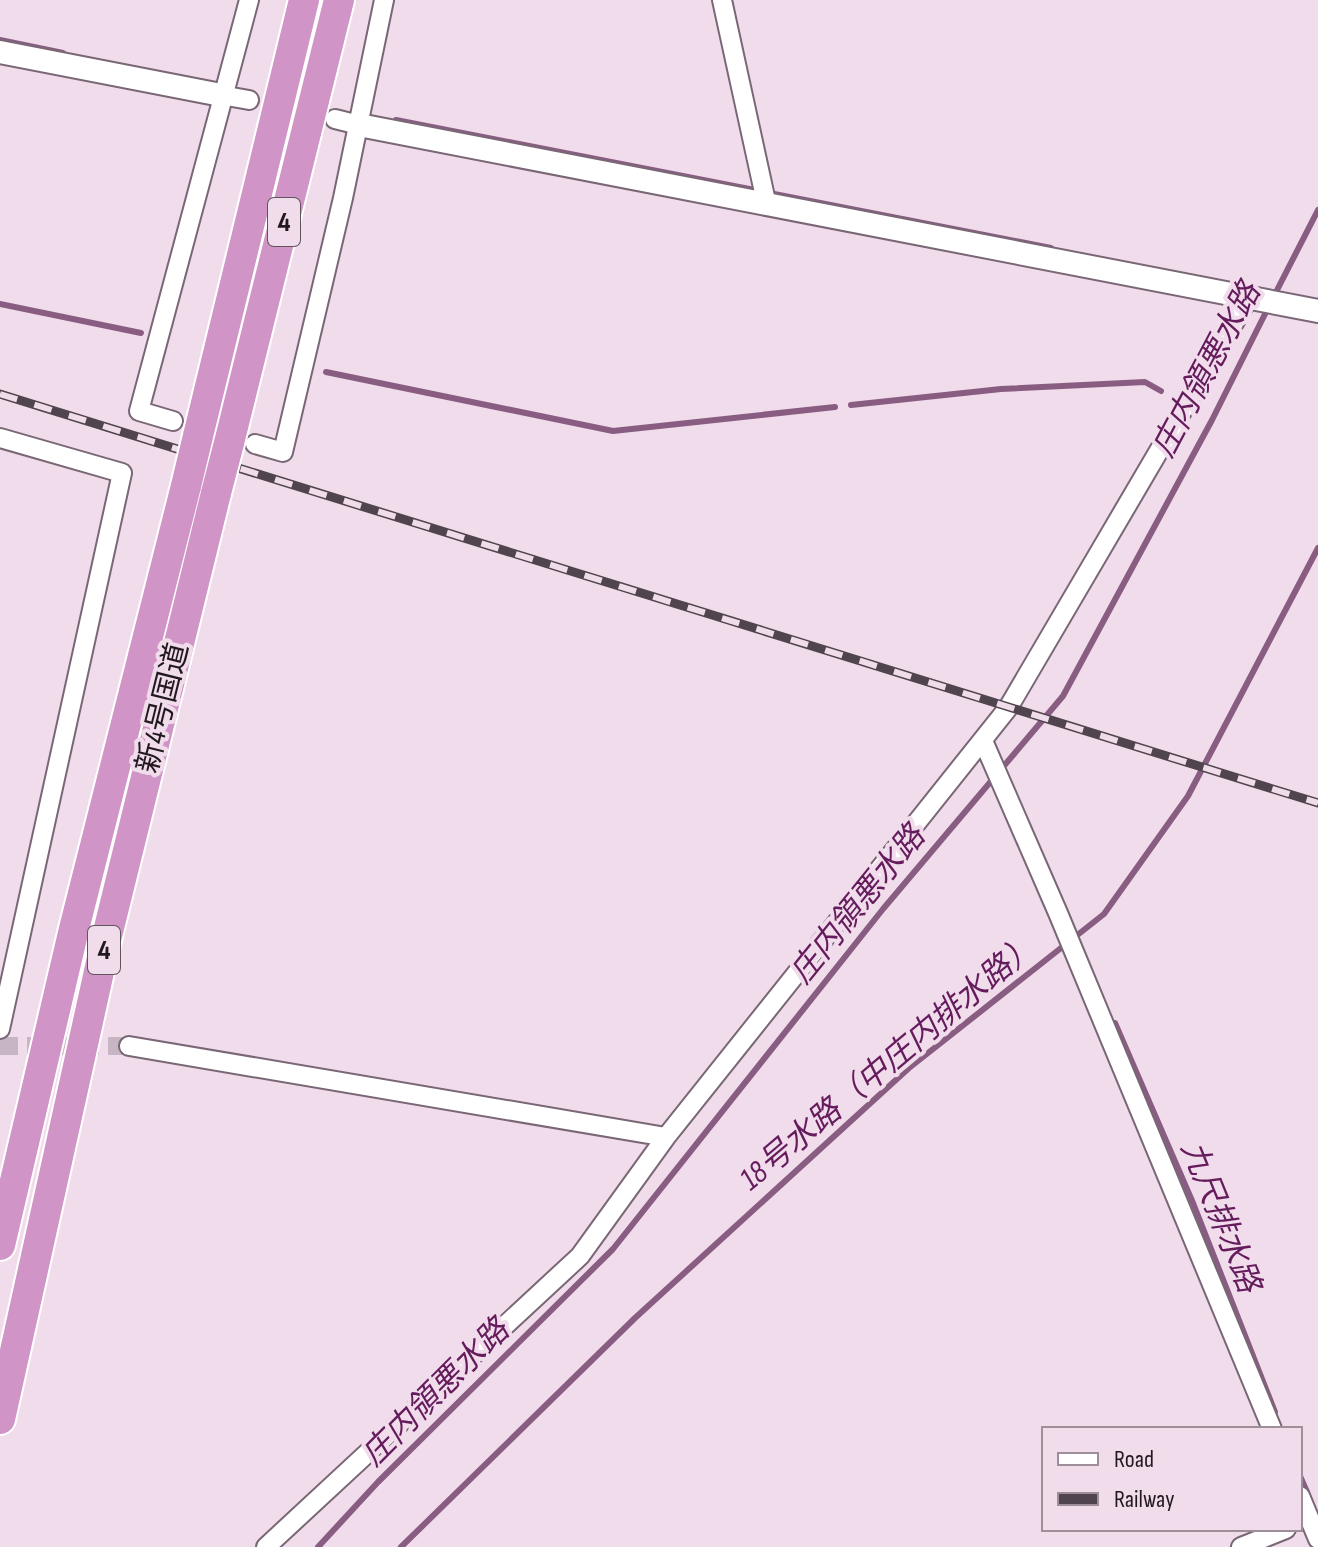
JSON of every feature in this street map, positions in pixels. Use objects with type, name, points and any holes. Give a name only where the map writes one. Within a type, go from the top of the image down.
[{"type":"highway","name":"新4号国道","points":[[0,1245],[74,929],[186,486],[186,428],[304,0]]},
{"type":"highway","name":"新4号国道","points":[[0,1419],[106,940],[216,493],[242,444],[339,0]]},
{"type":"street","points":[[186,428],[139,411],[221,95],[249,0]]},
{"type":"street","points":[[242,444],[283,452],[359,125],[384,0]]},
{"type":"street","points":[[722,0],[767,205]]},
{"type":"street","points":[[0,52],[249,100]]},
{"type":"street","points":[[335,119],[1318,311]]},
{"type":"street","points":[[266,1547],[580,1256],[666,1137],[987,751],[1008,708],[1248,299]]},
{"type":"street","points":[[0,438],[122,473],[0,1029]]},
{"type":"street","points":[[987,751],[1056,907],[1271,1427]]},
{"type":"street","points":[[129,1046],[666,1137]]},
{"type":"street","points":[[1309,1520],[1318,1539]]},
{"type":"street","points":[[1241,1547],[1281,1531]]},
{"type":"waterway","points":[[0,40],[63,53]]},
{"type":"waterway","points":[[396,120],[1051,248]]},
{"type":"waterway","name":"庄内領悪水路","points":[[1274,296],[1318,210]]},
{"type":"waterway","points":[[0,304],[141,333]]},
{"type":"waterway","name":"庄内領悪水路","points":[[318,1547],[378,1482],[613,1249],[883,909],[1063,696],[1212,420],[1269,306]]},
{"type":"waterway","points":[[326,372],[613,431],[835,407]]},
{"type":"waterway","points":[[851,405],[1001,389],[1145,382],[1161,391]]},
{"type":"waterway","name":"18号水路（中庄内排水路）","points":[[401,1547],[635,1318],[909,1068],[1104,914],[1188,796],[1318,548]]},
{"type":"waterway","name":"九尺排水路","points":[[1115,1023],[1193,1203],[1275,1412]]},
{"type":"waterway","name":"九尺排水路","points":[[1302,1481],[1307,1492]]},
{"type":"tunnel","points":[[0,1046],[129,1046]]},
{"type":"railway","points":[[0,394],[1318,803]]}]
